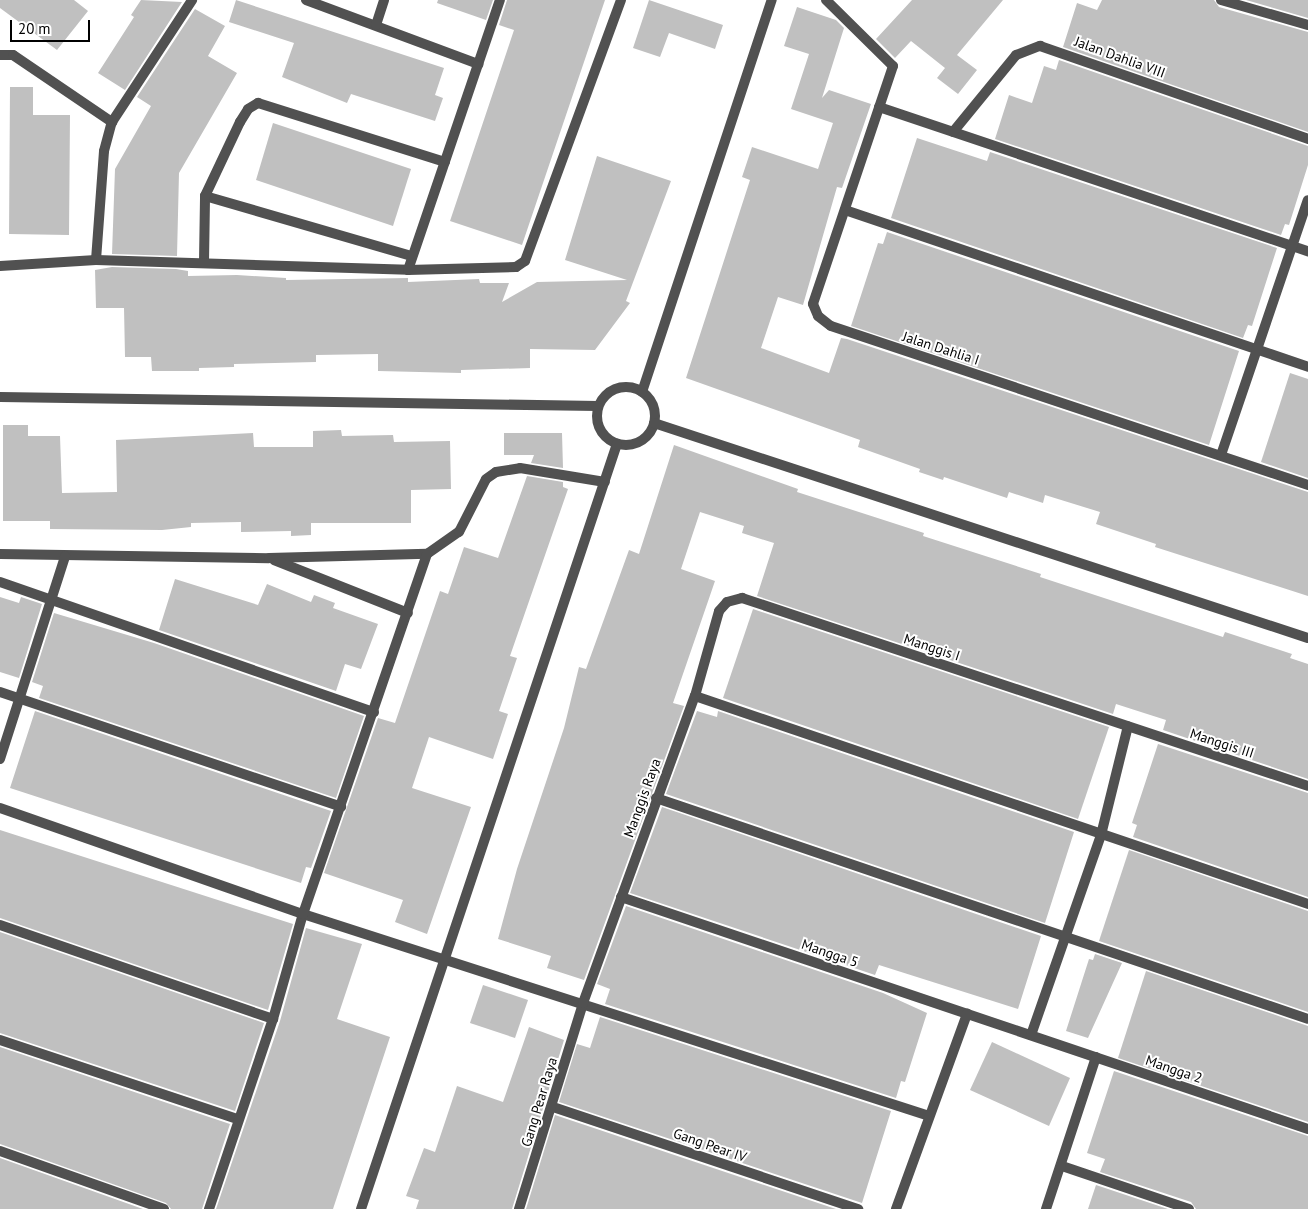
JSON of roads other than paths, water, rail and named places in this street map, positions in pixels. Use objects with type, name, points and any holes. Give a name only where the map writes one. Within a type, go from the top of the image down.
[{"type":"street","points":[[96,260],[104,151],[112,122],[192,0]]},
{"type":"street","points":[[306,0],[478,64]]},
{"type":"street","points":[[376,25],[384,0]]},
{"type":"street","points":[[408,270],[411,256],[500,0]]},
{"type":"street","points":[[0,266],[96,260],[408,270],[507,270],[525,261],[620,0]]},
{"type":"street","points":[[642,392],[772,0]]},
{"type":"street","name":"Jalan Dahlia I","points":[[826,0],[893,66],[813,304],[818,316],[831,326],[1308,485]]},
{"type":"street","points":[[1222,0],[1308,25]]},
{"type":"street","name":"Jalan Dahlia VIII","points":[[953,132],[1016,55],[1040,46],[1051,47],[1308,138]]},
{"type":"street","points":[[0,55],[12,55],[112,122]]},
{"type":"street","points":[[204,262],[205,196],[240,122],[248,109],[258,102],[444,162]]},
{"type":"street","points":[[879,107],[1308,251]]},
{"type":"street","points":[[205,196],[411,256]]},
{"type":"street","points":[[1221,455],[1308,200]]},
{"type":"street","points":[[845,210],[1308,366]]},
{"type":"street","points":[[632,387],[642,392],[653,405],[654,423],[646,437],[639,441],[632,444],[616,444],[602,433],[596,415],[598,406],[607,393],[616,388],[632,387]]},
{"type":"street","points":[[0,397],[598,406]]},
{"type":"street","points":[[654,423],[1308,638]]},
{"type":"street","points":[[361,1209],[605,482],[616,444]]},
{"type":"street","points":[[0,554],[269,558],[427,554],[442,547],[459,532],[486,478],[496,472],[520,468],[605,482]]},
{"type":"street","points":[[209,1209],[237,1119],[273,1020],[303,914],[427,554]]},
{"type":"street","points":[[0,759],[21,699],[65,556]]},
{"type":"street","points":[[269,558],[408,613]]},
{"type":"street","points":[[0,582],[374,712]]},
{"type":"street","name":"Manggis I","points":[[727,602],[742,598],[1128,726]]},
{"type":"street","name":"Manggis Raya","points":[[583,1003],[656,798],[695,696],[719,611],[727,602]]},
{"type":"street","points":[[0,692],[341,807]]},
{"type":"street","points":[[695,696],[1308,904]]},
{"type":"street","points":[[1031,1035],[1066,939],[1100,835],[1128,726]]},
{"type":"street","name":"Manggis III","points":[[1128,726],[1308,786]]},
{"type":"street","points":[[656,798],[1066,939],[1308,1019]]},
{"type":"street","points":[[0,808],[303,914],[929,1116]]},
{"type":"street","name":"Mangga 5","points":[[621,897],[1031,1035]]},
{"type":"street","points":[[0,924],[273,1020]]},
{"type":"street","name":"Gang Pear Raya","points":[[519,1209],[553,1107],[583,1003]]},
{"type":"street","points":[[896,1209],[967,1014]]},
{"type":"street","name":"Mangga 2","points":[[1031,1035],[1308,1129]]},
{"type":"street","points":[[0,1040],[237,1119]]},
{"type":"street","points":[[1046,1209],[1062,1166],[1096,1057]]},
{"type":"street","name":"Gang Pear IV","points":[[553,1107],[858,1209]]},
{"type":"street","points":[[0,1152],[164,1209]]},
{"type":"street","points":[[1062,1166],[1189,1209]]}]
